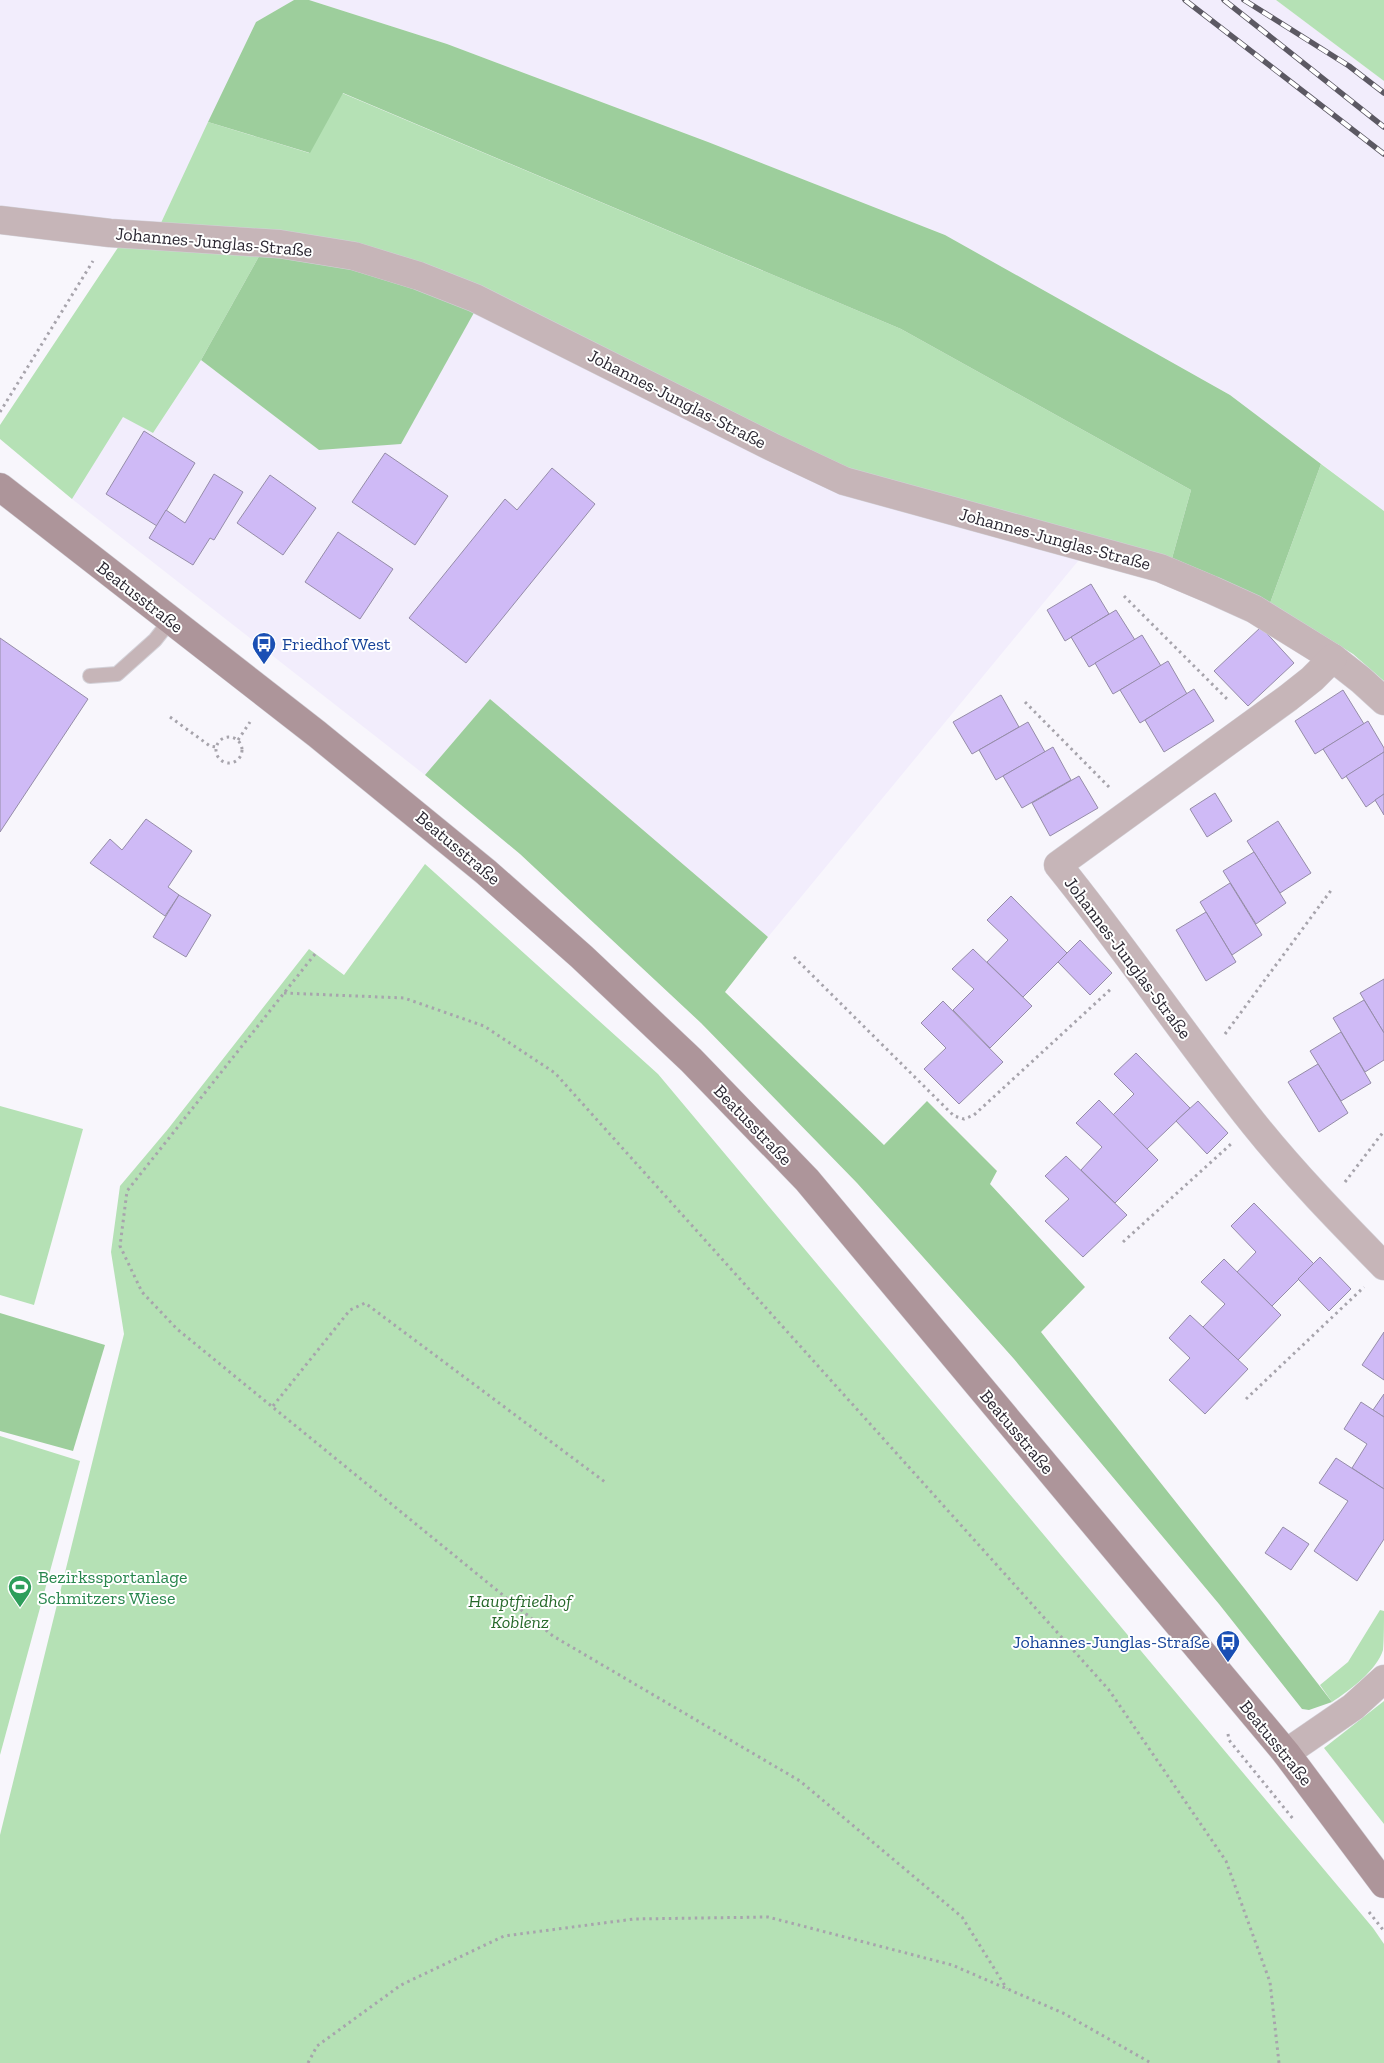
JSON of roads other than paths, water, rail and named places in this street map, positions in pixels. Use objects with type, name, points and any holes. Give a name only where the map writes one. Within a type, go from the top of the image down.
[{"type":"street","name":"Johannes-Junglas-Straße","points":[[0,220],[110,233],[280,244],[354,256],[419,276],[475,298],[774,448],[844,480],[1160,568],[1254,609],[1333,658],[1362,680],[1384,701]]},
{"type":"street","name":"Beatusstraße","points":[[2,494],[332,746],[486,872],[582,957],[691,1060],[807,1180],[1286,1753],[1384,1884]]},
{"type":"street","name":"Johannes-Junglas-Straße","points":[[1333,658],[1312,679],[1252,725],[1058,865],[1136,966],[1253,1124],[1327,1207],[1377,1274]]},
{"type":"street","points":[[1286,1753],[1352,1707],[1384,1679]]},
{"type":"lane","points":[[90,676],[117,674],[155,640],[170,621]]},
{"type":"railway","points":[[1185,0],[1384,154]]},
{"type":"railway","points":[[1224,0],[1384,127]]},
{"type":"railway","points":[[1244,0],[1349,66],[1384,93]]},
{"type":"place","name":"Friedhof West","points":[[264,665]]},
{"type":"place","name":"Bezirkssportanlage Schmitzers Wiese","points":[[20,1608]]},
{"type":"place","name":"Johannes-Junglas-Straße","points":[[1228,1663]]},
{"type":"park label","name":"Hauptfriedhof Koblenz","points":[[520,1611]]}]
